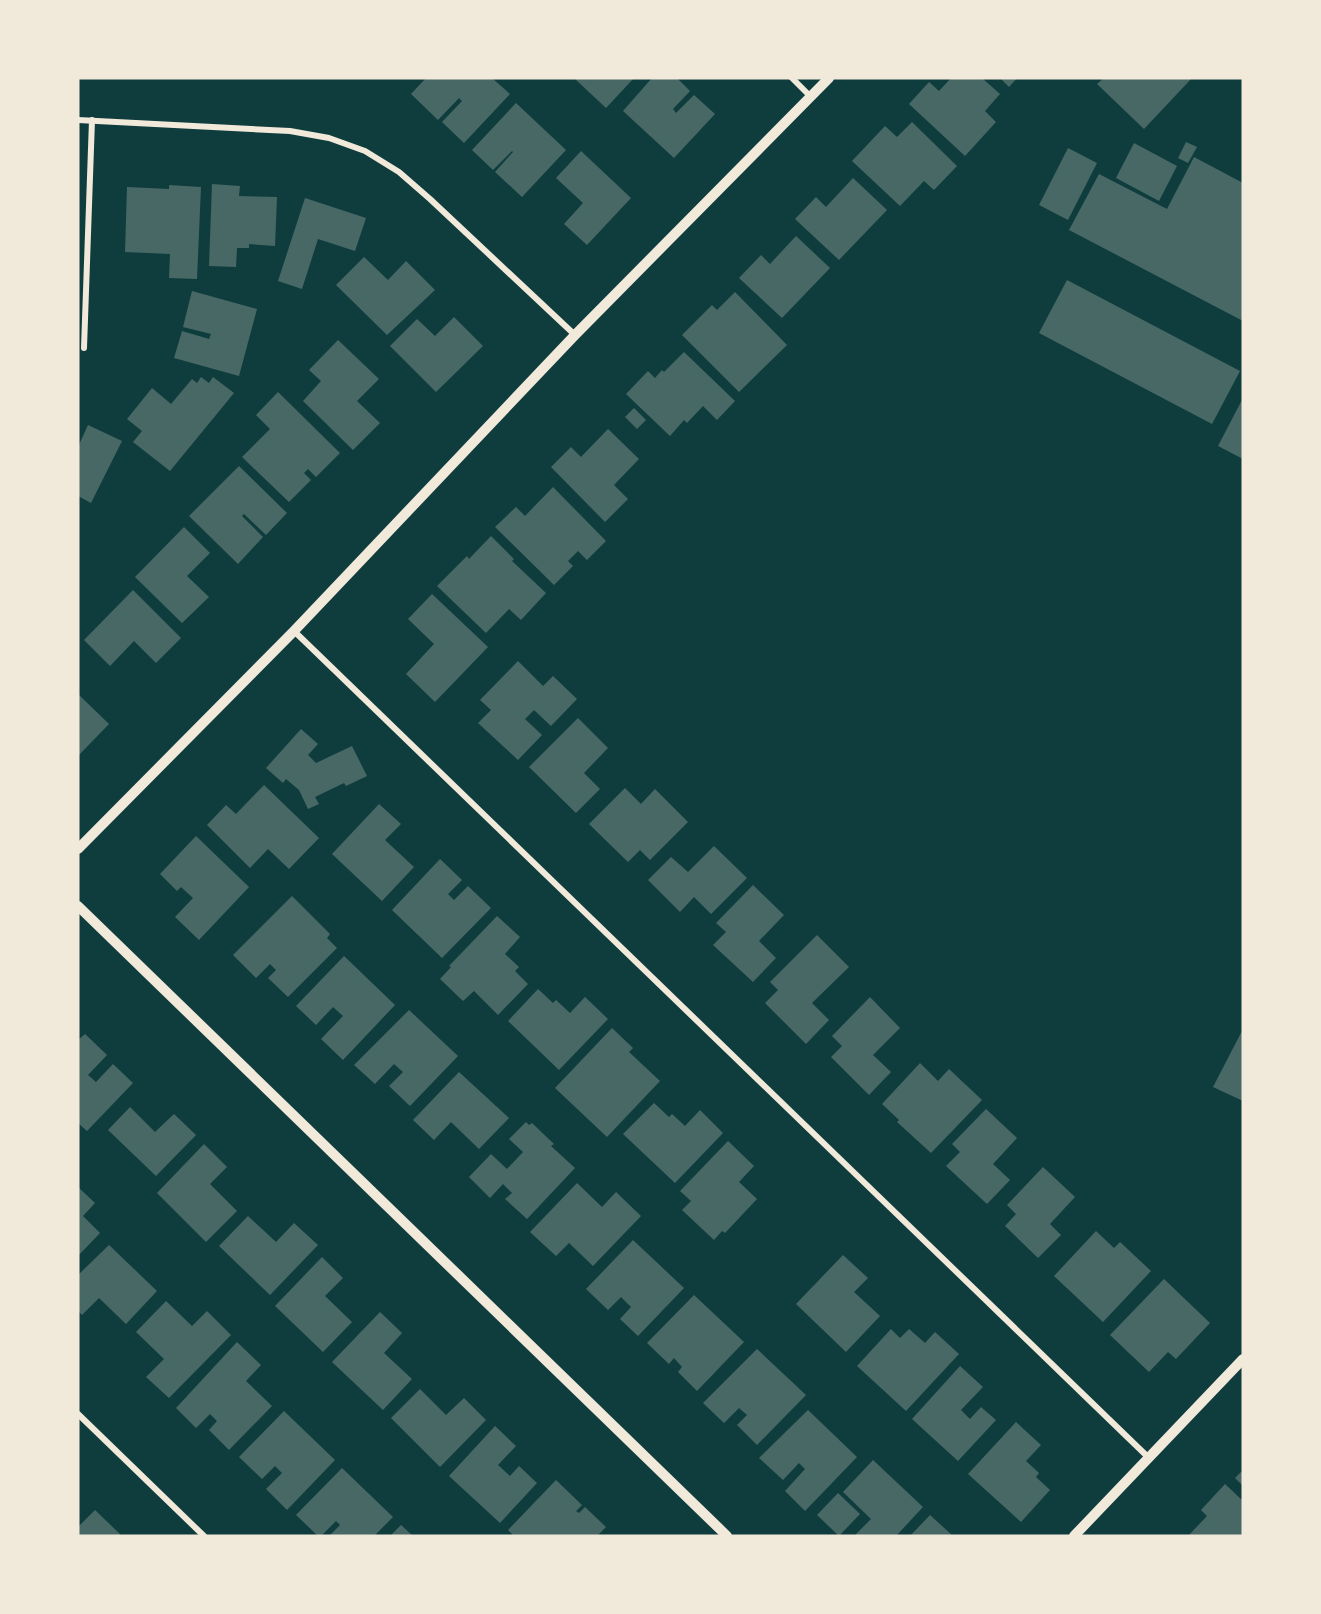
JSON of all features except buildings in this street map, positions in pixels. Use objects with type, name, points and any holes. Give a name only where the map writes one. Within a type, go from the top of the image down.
[{"type":"street","points":[[792,78],[812,97]]},
{"type":"street","points":[[78,849],[294,631],[575,335],[830,78]]},
{"type":"street","points":[[78,120],[290,131],[329,138],[365,151],[399,172],[430,198],[575,335]]},
{"type":"street","points":[[84,348],[92,120]]},
{"type":"street","points":[[294,631],[1149,1458]]},
{"type":"street","points":[[78,906],[727,1536]]},
{"type":"street","points":[[1074,1536],[1243,1359]]},
{"type":"street","points":[[78,1414],[204,1536]]}]
